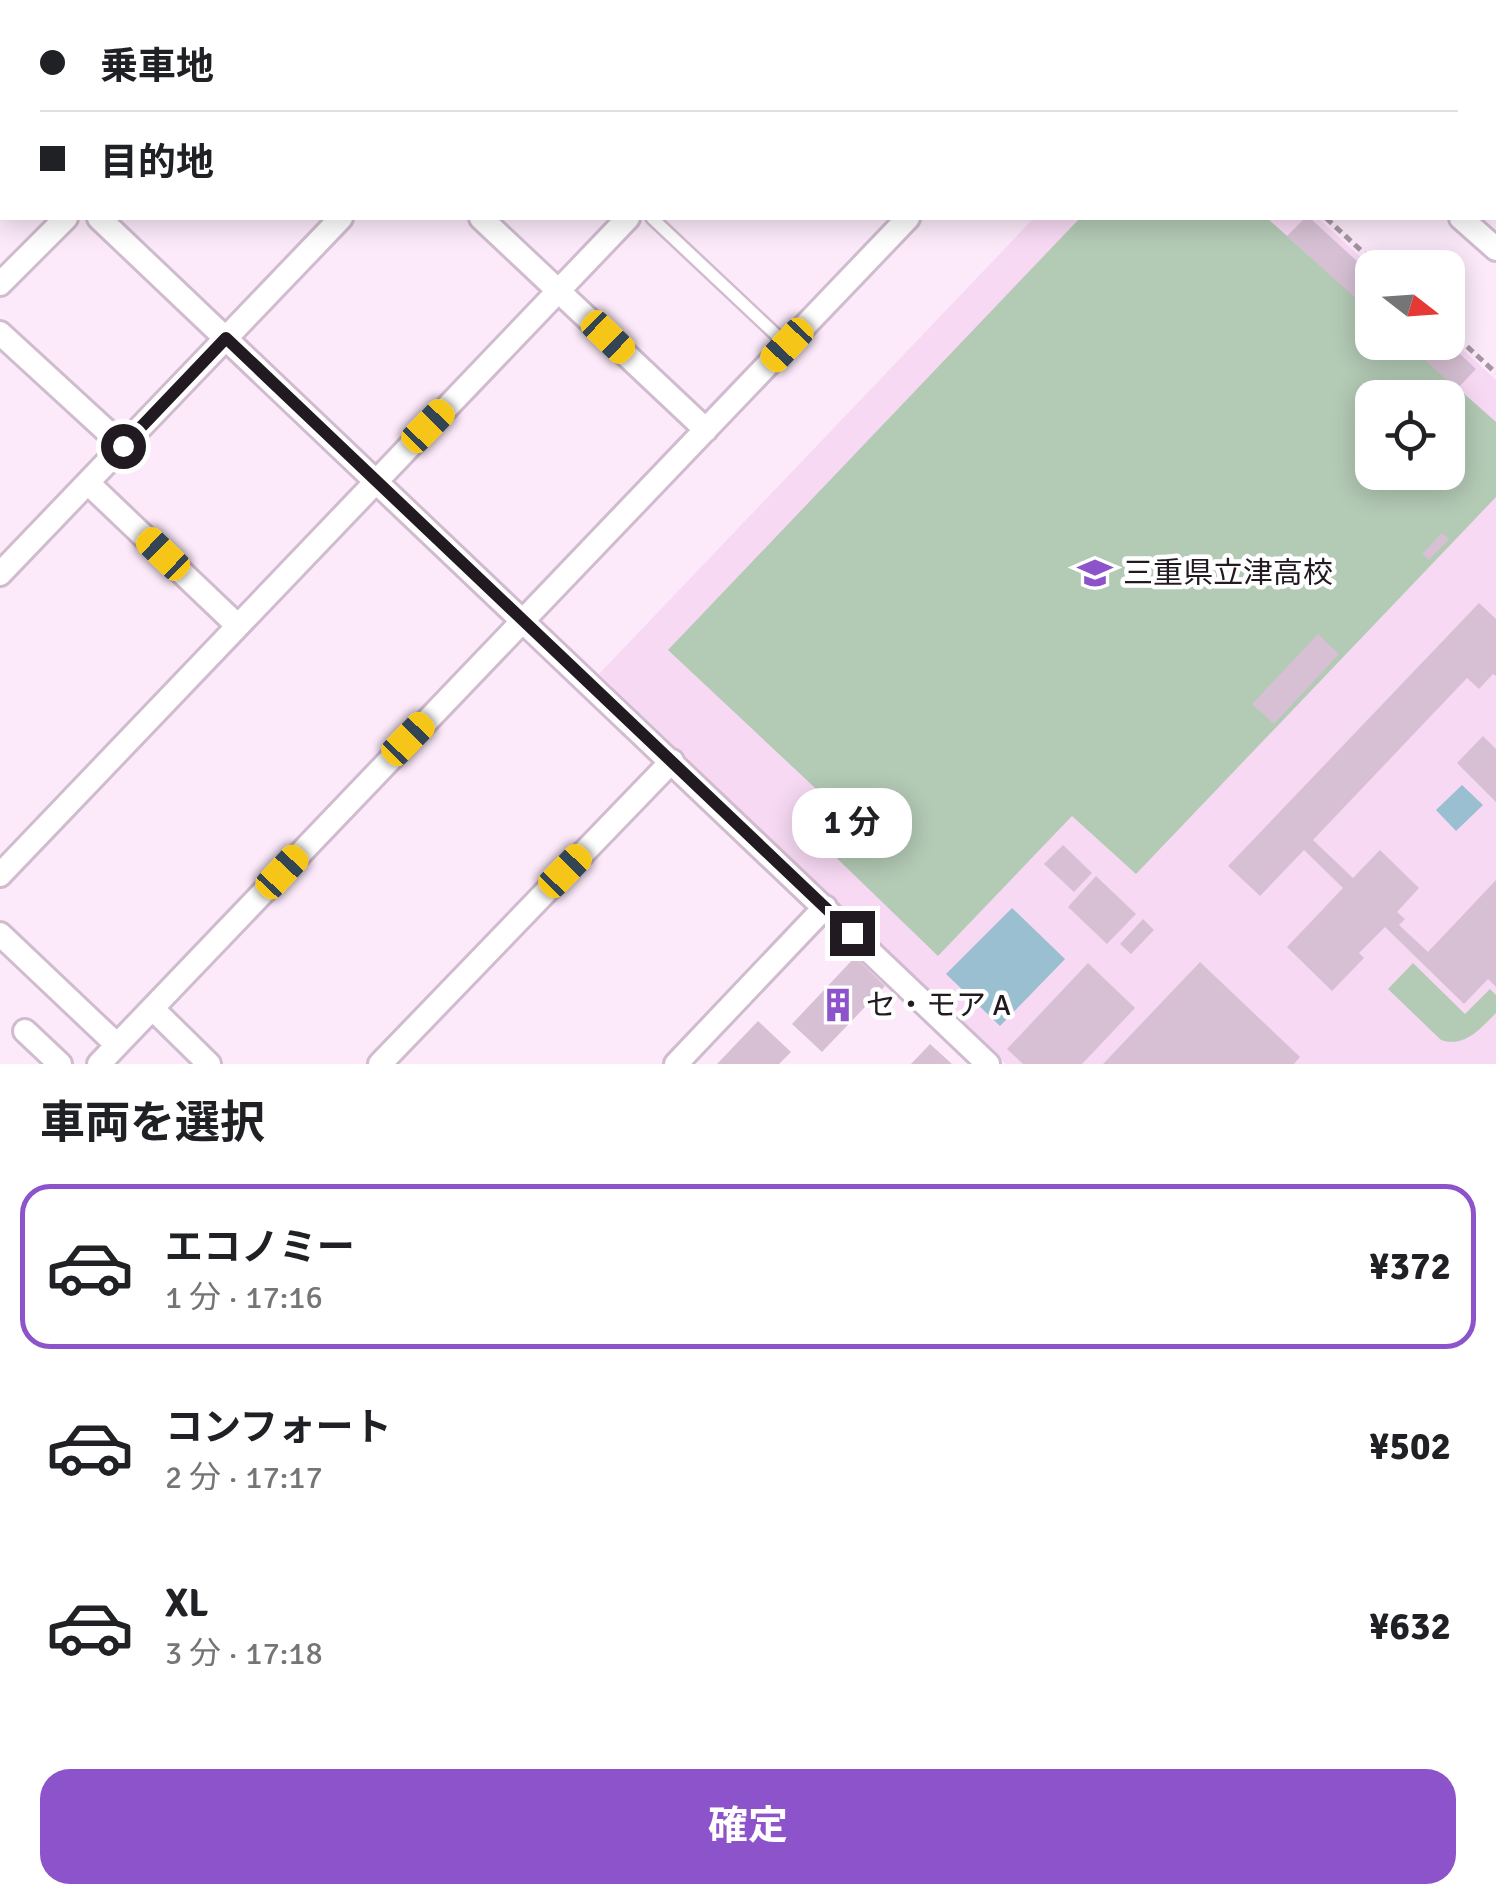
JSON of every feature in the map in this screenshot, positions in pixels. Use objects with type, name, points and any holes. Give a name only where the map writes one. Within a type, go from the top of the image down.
[{"type":"street","points":[[0,284],[64,220]]},
{"type":"street","points":[[102,220],[988,1064]]},
{"type":"street","points":[[0,574],[339,220]]},
{"type":"street","points":[[484,220],[706,430]]},
{"type":"street","points":[[0,874],[626,220]]},
{"type":"street","points":[[99,1064],[906,220]]},
{"type":"street","points":[[1463,220],[1496,250]]},
{"type":"street","points":[[0,333],[123,446]]},
{"type":"street","points":[[88,482],[238,626]]},
{"type":"street","points":[[380,1064],[672,761]]},
{"type":"street","points":[[676,1064],[825,907]]},
{"type":"street","points":[[0,934],[117,1045]]},
{"type":"street","points":[[153,1010],[210,1064]]},
{"type":"street","points":[[25,1031],[60,1064]]},
{"type":"lane","points":[[654,220],[787,345]]},
{"type":"path","points":[[1328,220],[1361,250]]},
{"type":"path","points":[[1465,345],[1496,373]]},
{"type":"shaded area","name":"三重県立津高校","points":[[1032,220],[1320,220],[1355,252],[1355,360],[1465,360],[1465,352],[1496,380],[1496,1064],[1006,1064],[599,674]]},
{"type":"green space","points":[[1078,220],[1269,220],[1355,297],[1355,360],[1426,360],[1449,380],[1355,380],[1355,490],[1465,490],[1465,394],[1496,422],[1496,497],[1136,874],[1072,816],[938,956],[820,842],[845,816],[668,650]]},
{"type":"green space","points":[[1413,963],[1465,1014],[1490,989],[1496,995],[1496,1013],[1465,1039],[1441,1040],[1388,989]]},
{"type":"water","points":[[1462,785],[1483,805],[1456,831],[1436,810]]},
{"type":"water","points":[[1012,908],[1065,959],[1000,1026],[946,974]]},
{"type":"building","points":[[1303,220],[1312,220],[1355,259],[1355,298],[1287,236]]},
{"type":"building","points":[[1465,359],[1476,369],[1465,381],[1447,380],[1425,360]]},
{"type":"building","points":[[1442,533],[1449,539],[1429,560],[1422,554]]},
{"type":"building","points":[[1479,603],[1496,619],[1496,676],[1493,674],[1479,689],[1467,678],[1313,840],[1353,878],[1380,850],[1419,888],[1397,912],[1405,919],[1399,925],[1428,952],[1496,880],[1496,987],[1488,979],[1464,1004],[1385,927],[1359,953],[1364,958],[1332,991],[1287,947],[1343,888],[1304,850],[1260,896],[1228,866]]},
{"type":"building","points":[[1318,634],[1339,654],[1274,724],[1252,704]]},
{"type":"building","points":[[1483,736],[1496,749],[1496,802],[1457,763]]},
{"type":"building","points":[[1063,845],[1092,873],[1074,892],[1044,864]]},
{"type":"building","points":[[1096,876],[1136,914],[1107,944],[1068,907]]},
{"type":"building","points":[[1143,919],[1154,930],[1131,954],[1120,944]]},
{"type":"building","name":"セ・モア A","points":[[855,957],[885,986],[822,1052],[792,1024]]},
{"type":"building","points":[[1200,962],[1300,1057],[1294,1064],[1103,1064]]},
{"type":"building","points":[[1088,963],[1135,1008],[1082,1064],[1023,1064],[1007,1049]]},
{"type":"building","points":[[758,1021],[791,1052],[779,1064],[717,1064]]},
{"type":"building","points":[[930,1044],[952,1064],[911,1064]]},
{"type":"place","name":"三重県立津高校","points":[[1095,573]]},
{"type":"place","name":"セ・モア A","points":[[838,1005]]},
{"type":"route","points":[[123,446],[226,338],[852,933]]}]
